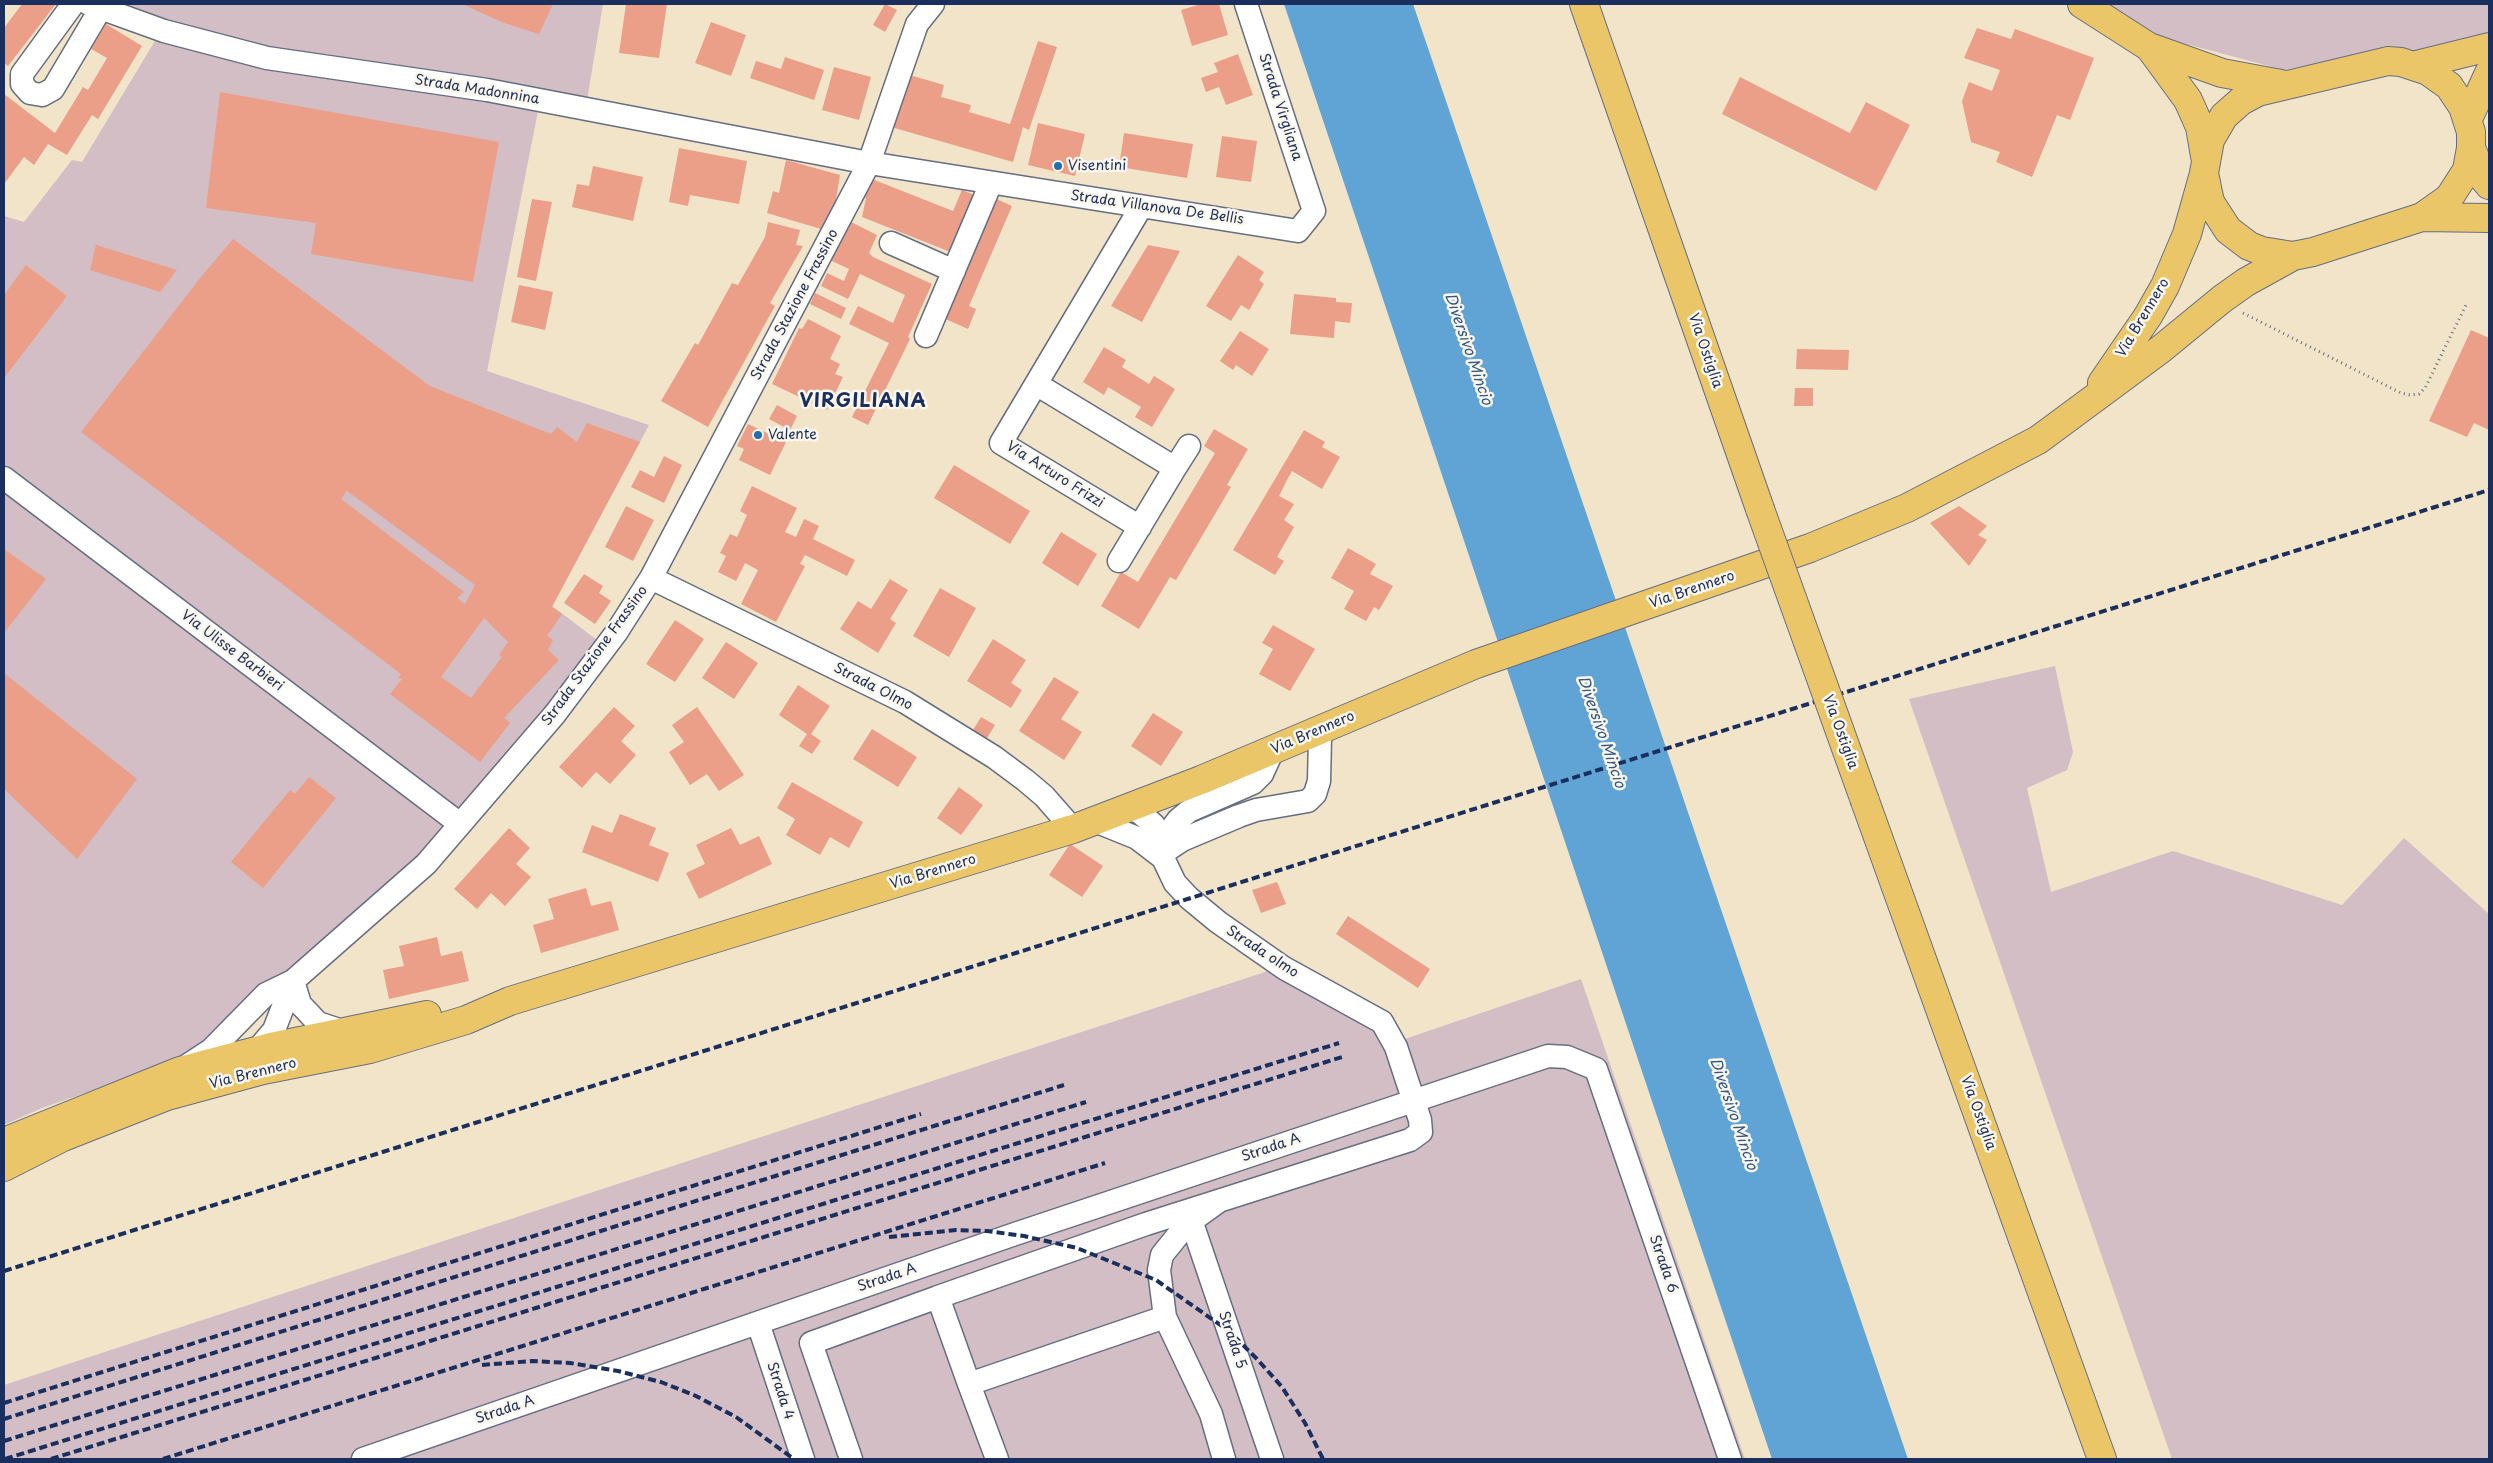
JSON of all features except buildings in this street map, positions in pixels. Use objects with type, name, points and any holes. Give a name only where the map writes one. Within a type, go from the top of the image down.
[{"type":"main road","name":"Via Ostiglia","points":[[1584,4],[1760,509],[2102,1459]]},
{"type":"main road","points":[[2082,4],[2149,46],[2222,73],[2285,85]]},
{"type":"main road","points":[[2149,46],[2188,100],[2200,127],[2210,202],[2228,230],[2249,246],[2262,252],[2293,256],[2313,252],[2422,217],[2443,204],[2454,192],[2467,170],[2471,148],[2468,119],[2458,96],[2449,86],[2428,70],[2416,66]]},
{"type":"main road","points":[[2416,66],[2489,47]]},
{"type":"main road","name":"Via Brennero","points":[[2090,401],[2148,316],[2165,286],[2187,234],[2210,140],[2218,125],[2232,108],[2250,96],[2374,62],[2401,62],[2416,66]]},
{"type":"main road","points":[[2468,119],[2489,73]]},
{"type":"main road","points":[[2471,148],[2484,179],[2489,185]]},
{"type":"main road","points":[[2422,217],[2489,218]]},
{"type":"main road","name":"Via Brennero","points":[[4,1167],[63,1138],[167,1096],[287,1065],[370,1048],[466,1020],[510,1001],[1084,825],[1273,750],[1476,664],[1810,548],[1906,508],[2038,440],[2161,349],[2222,299],[2246,282],[2293,256]]},
{"type":"main road","name":"Via Brennero","points":[[4,1142],[180,1071],[257,1050],[464,1007],[510,1001]]},
{"type":"street","points":[[73,4],[22,74],[22,84],[30,92],[42,95],[53,89],[95,6]]},
{"type":"street","points":[[869,163],[917,24],[933,4]]},
{"type":"street","name":"Strada Virgliana","points":[[1246,4],[1314,211]]},
{"type":"street","name":"Strada Madonnina","points":[[95,6],[164,31],[267,58],[487,90],[869,163]]},
{"type":"street","name":"Strada Villanova De Bellis","points":[[869,163],[1298,231],[1314,211]]},
{"type":"street","name":"Strada Stazione Frassino","points":[[293,981],[426,864],[555,714],[616,633],[651,578],[869,163]]},
{"type":"street","points":[[926,336],[991,183]]},
{"type":"street","name":"Via Arturo Frizzi","points":[[1140,207],[1002,443],[1140,527]]},
{"type":"street","points":[[891,243],[954,271]]},
{"type":"street","points":[[1036,384],[1176,468]]},
{"type":"street","points":[[1119,561],[1188,446]]},
{"type":"street","name":"Via Ulisse Barbieri","points":[[4,478],[460,824]]},
{"type":"street","name":"Strada Olmo","points":[[651,578],[905,702],[994,757],[1084,825]]},
{"type":"street","points":[[1162,858],[1167,850],[1182,840],[1239,816],[1256,810],[1308,801],[1315,794],[1319,781],[1320,738],[1326,727]]},
{"type":"street","points":[[1162,858],[1165,843],[1178,820],[1189,812],[1253,783],[1262,774],[1273,750]]},
{"type":"street","name":"Strada olmo","points":[[1127,808],[1139,812],[1154,825],[1162,858],[1175,883],[1189,898],[1218,922],[1284,968],[1382,1022],[1396,1047],[1413,1100]]},
{"type":"street","name":"Strada olmo","points":[[1084,825],[1137,838],[1162,858]]},
{"type":"street","points":[[180,1071],[211,1050],[266,994],[293,981]]},
{"type":"street","points":[[293,981],[300,1004],[318,1023],[345,1032]]},
{"type":"street","points":[[63,1138],[86,1120],[230,1068],[257,1050],[274,1030],[293,981]]},
{"type":"street","points":[[254,1006],[249,1028],[257,1050],[287,1065]]},
{"type":"street","name":"Strada A","points":[[363,1459],[1413,1100],[1548,1056],[1567,1056],[1596,1069]]},
{"type":"street","name":"Strada 6","points":[[1596,1069],[1730,1459]]},
{"type":"street","points":[[851,1459],[811,1342],[1146,1224],[1418,1136],[1421,1132],[1420,1120],[1413,1100]]},
{"type":"street","points":[[1219,1201],[1191,1220],[1174,1237],[1162,1255],[1159,1270],[1165,1317],[1211,1414],[1224,1459]]},
{"type":"street","name":"Strada 5","points":[[1191,1220],[1272,1459]]},
{"type":"street","points":[[938,1297],[997,1459]]},
{"type":"street","points":[[969,1384],[1165,1317]]},
{"type":"street","name":"Strada 4","points":[[758,1323],[803,1459]]},
{"type":"path","points":[[2222,299],[2255,320],[2401,393],[2410,395],[2419,394],[2425,388],[2467,303]]},
{"type":"shaded area","points":[[118,4],[603,4],[584,118],[538,111],[487,371],[649,425],[552,606],[597,640],[547,709],[419,858],[287,973],[264,983],[202,1043],[165,1065],[42,1108],[4,1125],[4,216],[24,222],[72,160],[82,162],[167,21]]},
{"type":"shaded area","points":[[2104,4],[2489,4],[2489,33],[2413,53],[2387,48],[2284,70],[2156,36]]},
{"type":"shaded area","points":[[2055,666],[2073,752],[2067,770],[2027,788],[2051,892],[2173,851],[2342,905],[2404,838],[2489,914],[2489,1459],[2172,1459],[1909,699]]},
{"type":"shaded area","points":[[1271,970],[1396,1042],[1581,979],[1745,1459],[4,1459],[4,1385]]},
{"type":"water","name":"Diversivo Mincio","points":[[1284,4],[1413,4],[1908,1459],[1772,1459]]},
{"type":"railway","points":[[4,1271],[2489,490]]},
{"type":"railway","points":[[5,1459],[1339,1043]]},
{"type":"railway","points":[[51,1459],[1342,1057]]},
{"type":"railway","points":[[4,1419],[1064,1085]]},
{"type":"railway","points":[[4,1441],[1086,1102]]},
{"type":"railway","points":[[4,1403],[921,1114]]},
{"type":"railway","points":[[163,1459],[1105,1163]]},
{"type":"railway","points":[[889,1237],[956,1230],[987,1231],[1024,1236],[1077,1248],[1156,1280],[1229,1331],[1257,1359],[1282,1387],[1305,1423],[1323,1459]]},
{"type":"railway","points":[[482,1365],[532,1361],[570,1363],[618,1371],[661,1382],[696,1396],[736,1417],[794,1459]]},
{"type":"place","name":"Visentini","points":[[1058,166]]},
{"type":"place","name":"Valente","points":[[758,435]]},
{"type":"district","name":"VIRGILIANA","points":[[863,402]]}]
